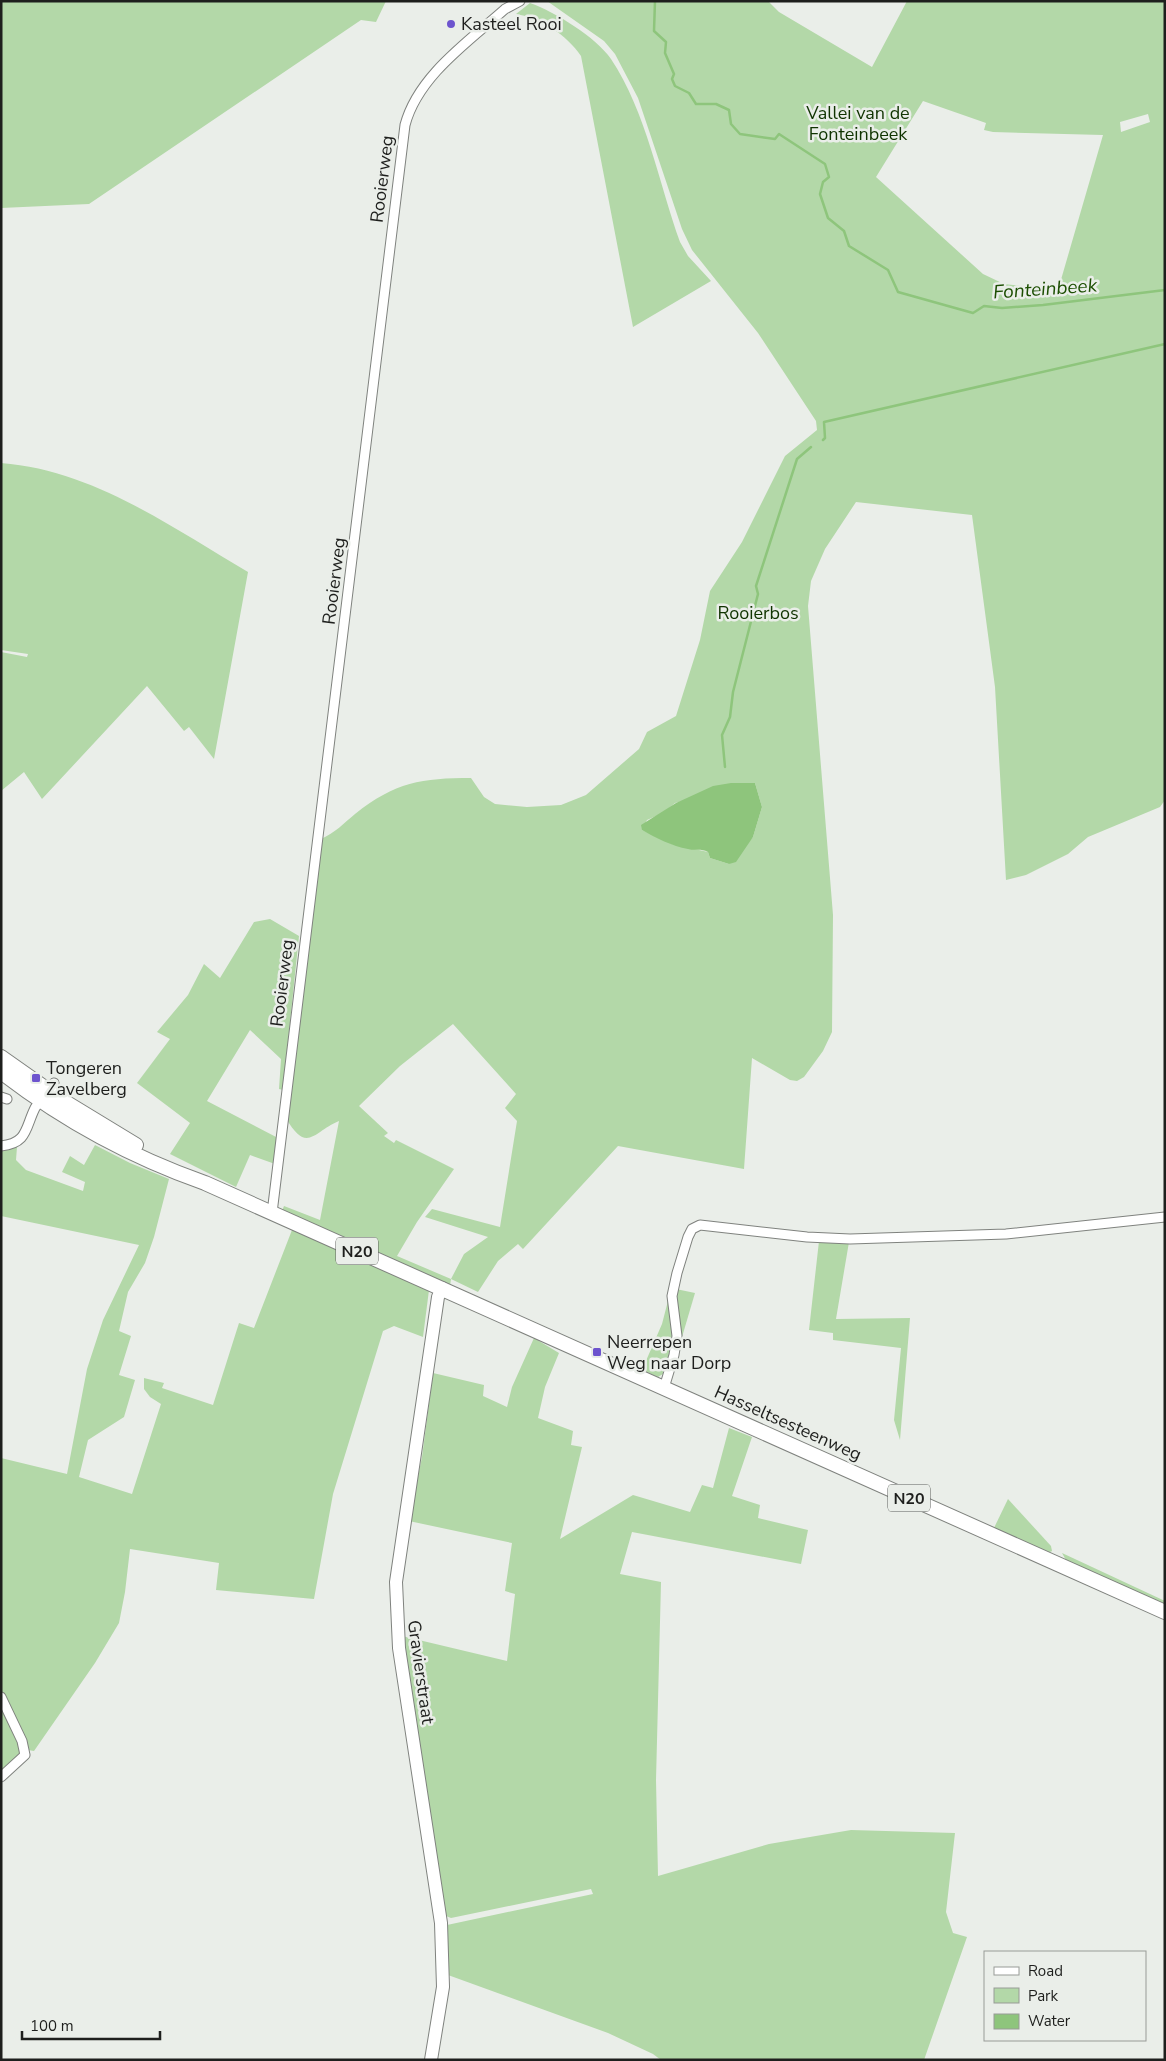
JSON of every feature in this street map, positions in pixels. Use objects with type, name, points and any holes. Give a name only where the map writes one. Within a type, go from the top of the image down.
[{"type":"main road","name":"Hasseltsesteenweg","points":[[1,1057],[48,1092],[76,1124],[113,1144],[442,1288],[1165,1612]]},
{"type":"main road","name":"Hasseltsesteenweg","points":[[1,1072],[48,1092]]},
{"type":"street","name":"Rooierweg","points":[[272,1213],[405,125],[410,107],[425,84],[504,9],[520,1]]},
{"type":"street","points":[[1,1146],[16,1143],[24,1135],[48,1092]]},
{"type":"street","points":[[664,1388],[674,1355],[677,1336],[672,1296],[677,1273],[688,1237],[692,1229],[700,1225],[807,1237],[850,1238],[1006,1234],[1165,1217]]},
{"type":"street","name":"Gravierstraat","points":[[430,2060],[443,1987],[441,1923],[399,1648],[396,1610],[400,1554],[438,1297],[442,1288]]},
{"type":"street","points":[[1,1697],[22,1741],[25,1755],[1,1777]]},
{"type":"green space","points":[[1,1],[386,1],[376,22],[361,20],[89,204],[1,208]]},
{"type":"green space","points":[[547,1],[768,1],[779,12],[872,67],[907,1],[1165,1],[1165,800],[1160,807],[1088,837],[1068,854],[1026,875],[1006,880],[995,687],[972,515],[856,502],[825,549],[811,581],[808,606],[833,915],[832,1032],[823,1051],[804,1077],[797,1081],[790,1080],[752,1058],[744,1169],[618,1146],[523,1249],[518,1244],[498,1261],[478,1292],[451,1279],[450,1286],[282,1211],[284,1206],[320,1220],[339,1121],[311,1137],[305,1138],[293,1129],[286,1118],[321,839],[335,831],[369,803],[383,795],[423,781],[471,778],[484,797],[495,804],[527,807],[561,805],[586,795],[639,749],[647,732],[676,716],[700,640],[710,591],[742,542],[785,456],[817,430],[816,421],[758,333],[692,250],[682,229],[638,98],[615,54],[604,41]],"holes":[[[923,101],[986,123],[984,130],[993,132],[1103,135],[1058,290],[1004,284],[983,274],[876,177]],[[1148,114],[1150,122],[1121,132],[1120,122]],[[755,783],[762,807],[753,837],[729,864],[710,858],[708,852],[672,844],[642,830],[647,820],[663,813],[675,803]],[[453,1024],[516,1094],[505,1108],[517,1121],[500,1227],[432,1209],[425,1217],[488,1237],[464,1254],[451,1279],[397,1256],[417,1222],[454,1169],[396,1140],[394,1143],[384,1136],[388,1133],[359,1106],[400,1066]]]},
{"type":"green space","points":[[530,3],[551,12],[574,26],[596,42],[611,59],[634,101],[643,124],[680,242],[688,256],[711,281],[633,327],[581,56],[568,41],[553,29],[535,19],[516,14]]},
{"type":"green space","points":[[1,463],[35,468],[68,477],[99,489],[130,503],[248,572],[214,759],[189,727],[184,731],[147,686],[42,799],[24,772],[1,791],[1,652],[27,657],[28,654],[1,650]]},
{"type":"green space","points":[[270,919],[299,936],[283,1090],[279,1089],[281,1059],[250,1030],[207,1101],[278,1138],[275,1164],[250,1155],[236,1187],[170,1154],[190,1123],[137,1083],[170,1039],[157,1032],[188,995],[204,964],[220,978],[254,922]]},
{"type":"green space","points":[[95,1145],[130,1163],[169,1179],[154,1237],[145,1263],[128,1292],[119,1331],[131,1336],[119,1375],[135,1380],[124,1417],[88,1440],[79,1477],[132,1494],[161,1404],[150,1397],[144,1389],[144,1378],[164,1383],[162,1388],[213,1405],[239,1323],[254,1328],[292,1230],[429,1290],[423,1337],[394,1326],[383,1331],[333,1494],[314,1599],[216,1590],[219,1563],[130,1549],[119,1623],[95,1663],[34,1751],[28,1750],[1,1689],[1,1458],[67,1474],[87,1369],[103,1320],[139,1245],[1,1216],[1,1151],[17,1147],[16,1160],[26,1170],[83,1191],[85,1182],[62,1172],[70,1156],[84,1165]]},
{"type":"green space","points":[[819,1241],[849,1242],[836,1319],[910,1318],[900,1440],[894,1420],[901,1348],[833,1340],[833,1333],[809,1330]]},
{"type":"green space","points":[[676,1289],[695,1293],[677,1354]]},
{"type":"green space","points":[[670,1293],[674,1333],[666,1372],[658,1377],[642,1370],[662,1324]]},
{"type":"green space","points":[[534,1338],[559,1353],[545,1387],[538,1418],[573,1431],[571,1445],[582,1447],[560,1539],[633,1495],[690,1512],[702,1485],[713,1488],[729,1428],[752,1437],[732,1496],[760,1505],[758,1518],[808,1530],[801,1564],[632,1532],[620,1574],[661,1582],[656,1780],[658,1876],[769,1844],[851,1830],[955,1833],[946,1912],[953,1933],[967,1937],[924,2060],[661,2060],[653,2054],[608,2033],[448,1975],[447,1925],[593,1894],[591,1889],[451,1918],[446,1916],[402,1636],[507,1661],[515,1594],[505,1591],[512,1543],[409,1521],[422,1457],[433,1373],[484,1385],[483,1396],[507,1407],[512,1387]]},
{"type":"green space","points":[[1008,1499],[1051,1546],[1052,1551],[1048,1553],[994,1528]]},
{"type":"green space","points":[[1062,1553],[1165,1601],[1165,1606],[1067,1562]]},
{"type":"green space","points":[[1,1702],[23,1753],[1,1773]]},
{"type":"water","points":[[731,783],[755,783],[762,807],[753,837],[736,862],[729,864],[710,858],[708,852],[676,846],[642,830],[641,825],[676,803],[713,786]]},
{"type":"waterway","name":"Fonteinbeek","points":[[655,1],[654,31],[666,42],[665,53],[674,74],[672,79],[675,86],[689,93],[696,104],[716,104],[729,110],[731,124],[740,134],[775,139],[779,134],[825,164],[829,177],[823,182],[820,194],[828,218],[844,231],[849,246],[888,270],[898,292],[973,313],[984,306],[1002,308],[1043,305],[1165,290]]},
{"type":"waterway","points":[[823,440],[825,438],[824,422],[1165,344]]},
{"type":"waterway","points":[[725,767],[722,735],[730,717],[733,692],[758,594],[756,586],[797,459],[811,447]]},
{"type":"place","name":"Kasteel Rooi","points":[[451,24]]},
{"type":"place","name":"Tongeren Zavelberg","points":[[36,1078]]},
{"type":"place","name":"Neerrepen Weg naar Dorp","points":[[597,1352]]},
{"type":"park label","name":"Vallei van de Fonteinbeek","points":[[858,123]]},
{"type":"park label","name":"Rooierbos","points":[[758,613]]}]
